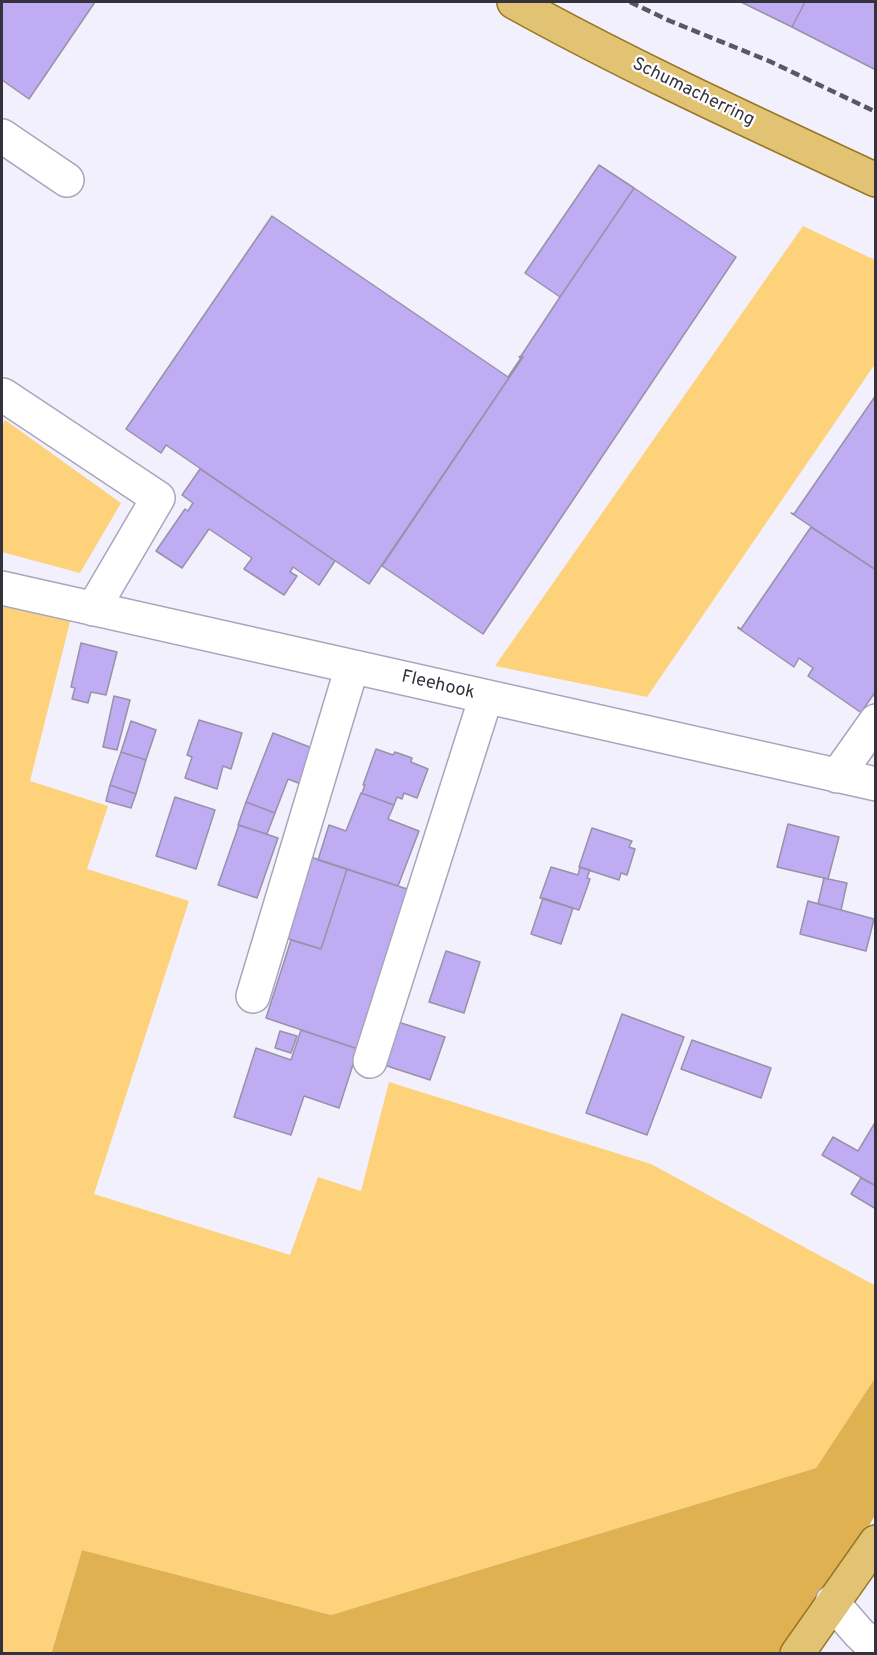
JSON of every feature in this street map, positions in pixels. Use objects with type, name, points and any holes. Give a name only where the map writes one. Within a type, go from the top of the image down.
[{"type":"main road","name":"Schumacherring","points":[[514,2],[549,22],[726,110],[876,180]]},
{"type":"main road","points":[[797,1653],[876,1542]]},
{"type":"street","points":[[2,136],[67,180]]},
{"type":"street","points":[[2,396],[158,498],[93,609]]},
{"type":"street","name":"Fleehook","points":[[2,588],[876,784]]},
{"type":"street","points":[[253,996],[352,667]]},
{"type":"street","points":[[370,1061],[486,697]]},
{"type":"street","points":[[837,776],[876,721]]},
{"type":"street","points":[[832,1602],[876,1649]]},
{"type":"shaded area","points":[[803,226],[875,260],[875,364],[647,697],[495,666]]},
{"type":"shaded area","points":[[5,420],[121,503],[80,573],[2,552],[2,425]]},
{"type":"shaded area","points":[[2,595],[73,610],[30,781],[108,806],[87,869],[189,901],[94,1194],[290,1255],[318,1177],[361,1191],[389,1082],[651,1164],[876,1286],[875,1378],[816,1468],[331,1615],[82,1550],[51,1653],[2,1654]]},
{"type":"shaded area","points":[[875,1378],[875,1515],[856,1550],[785,1653],[51,1654],[82,1550],[331,1615],[816,1468]]},
{"type":"building","points":[[2,2],[95,2],[29,99],[2,80]]},
{"type":"building","points":[[741,2],[805,2],[792,27]]},
{"type":"building","points":[[805,2],[876,2],[876,70],[792,27]]},
{"type":"building","points":[[599,165],[634,188],[560,297],[525,273]]},
{"type":"building","points":[[634,188],[736,257],[483,634],[382,566]]},
{"type":"building","points":[[272,216],[508,377],[521,358],[519,357],[523,357],[369,584],[166,445],[161,453],[126,429]]},
{"type":"building","points":[[876,395],[876,570],[791,513],[794,514]]},
{"type":"building","points":[[200,469],[335,561],[319,585],[293,567],[290,572],[297,576],[284,595],[244,569],[252,558],[209,529],[182,568],[156,551],[185,509],[188,511],[193,503],[182,495]]},
{"type":"building","points":[[811,527],[876,570],[876,691],[862,711],[863,714],[808,676],[813,668],[799,658],[794,667],[738,628],[741,629]]},
{"type":"building","points":[[81,643],[117,652],[106,695],[91,692],[88,703],[72,699],[75,688],[71,687]]},
{"type":"building","points":[[114,696],[130,700],[117,750],[103,747]]},
{"type":"building","points":[[199,720],[242,733],[231,769],[223,766],[217,789],[185,778],[192,757],[187,755]]},
{"type":"building","points":[[131,721],[156,730],[146,760],[121,752]]},
{"type":"building","points":[[273,733],[320,751],[306,786],[288,779],[275,813],[246,802]]},
{"type":"building","points":[[376,749],[412,758],[411,762],[428,769],[417,798],[404,793],[402,799],[397,797],[394,805],[361,793]]},
{"type":"building","points":[[121,752],[146,760],[136,794],[110,785]]},
{"type":"building","points":[[110,785],[136,794],[131,808],[106,801]]},
{"type":"building","points":[[361,793],[394,805],[388,819],[419,831],[398,886],[318,860],[329,825],[346,831]]},
{"type":"building","points":[[175,797],[215,810],[196,869],[156,856]]},
{"type":"building","points":[[246,802],[275,813],[267,834],[238,825]]},
{"type":"building","points":[[788,824],[839,837],[828,879],[777,867]]},
{"type":"building","points":[[239,825],[278,838],[257,898],[218,885]]},
{"type":"building","points":[[592,828],[632,841],[629,847],[635,849],[627,875],[621,873],[619,880],[579,867]]},
{"type":"building","points":[[308,856],[347,869],[321,949],[286,938]]},
{"type":"building","points":[[551,867],[578,875],[580,867],[590,870],[587,878],[590,879],[579,910],[540,898]]},
{"type":"building","points":[[347,869],[410,890],[358,1049],[266,1018],[291,940],[321,949]]},
{"type":"building","points":[[824,878],[847,883],[841,910],[818,904]]},
{"type":"building","points":[[543,898],[573,908],[561,944],[531,934]]},
{"type":"building","points":[[808,901],[874,919],[866,951],[800,934]]},
{"type":"building","points":[[446,951],[480,962],[464,1013],[429,1002]]},
{"type":"building","points":[[622,1014],[684,1037],[647,1135],[586,1113]]},
{"type":"building","points":[[398,1022],[445,1037],[430,1080],[384,1065]]},
{"type":"building","points":[[301,1030],[358,1049],[339,1108],[304,1096],[291,1135],[234,1117],[256,1048],[291,1060]]},
{"type":"building","points":[[280,1031],[297,1036],[291,1053],[275,1048]]},
{"type":"building","points":[[692,1040],[771,1068],[761,1098],[681,1069]]},
{"type":"building","points":[[876,1121],[876,1186],[822,1155],[833,1137],[858,1151]]},
{"type":"building","points":[[861,1178],[876,1186],[876,1209],[851,1194]]},
{"type":"railway","points":[[630,2],[670,21],[769,61],[876,112]]}]
